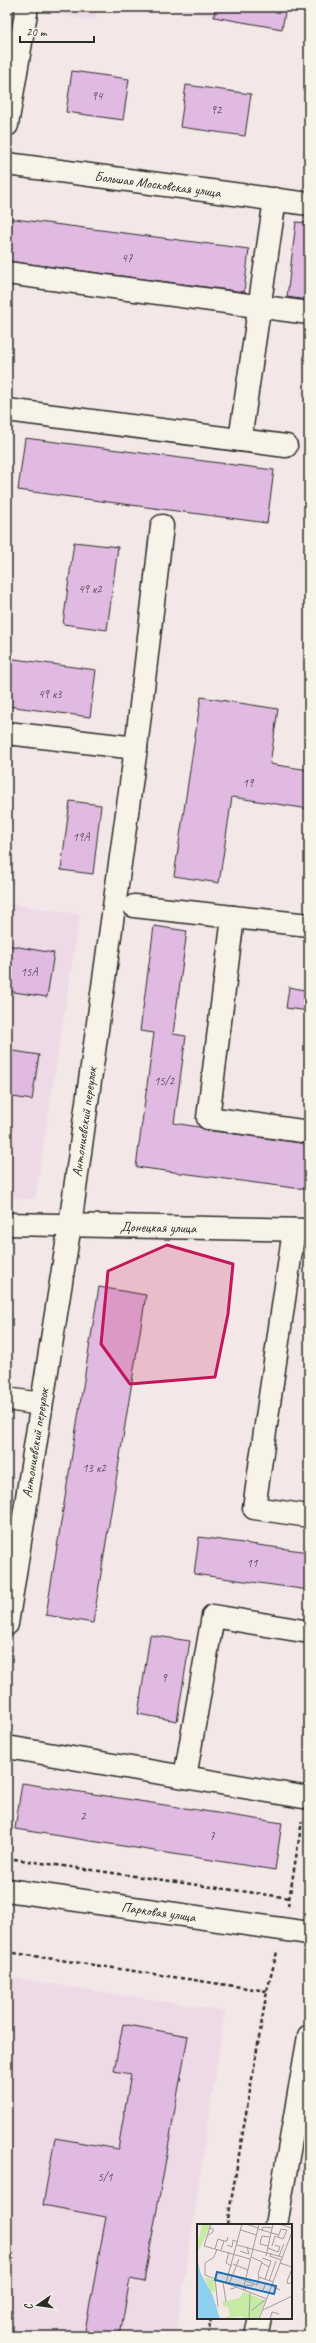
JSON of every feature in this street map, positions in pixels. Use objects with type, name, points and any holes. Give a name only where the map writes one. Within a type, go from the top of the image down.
[{"type":"street","points":[[7,125],[27,7]]},
{"type":"street","name":"Большая Московская улица","points":[[7,164],[309,204]]},
{"type":"street","points":[[240,440],[275,199]]},
{"type":"street","points":[[7,273],[309,313]]},
{"type":"street","points":[[7,410],[286,446]]},
{"type":"street","name":"Антониевский переулок","points":[[8,1611],[70,1225],[136,748],[162,526]]},
{"type":"street","points":[[7,733],[136,748]]},
{"type":"street","points":[[134,906],[309,925]]},
{"type":"street","points":[[233,917],[208,1118],[309,1132]]},
{"type":"street","name":"Донецкая улица","points":[[7,1224],[301,1230]]},
{"type":"street","points":[[301,1230],[254,1508],[309,1516]]},
{"type":"street","points":[[7,1399],[41,1404]]},
{"type":"street","points":[[185,1777],[214,1616],[309,1632]]},
{"type":"street","points":[[7,1747],[308,1798]]},
{"type":"street","name":"Парковая улица","points":[[7,1890],[309,1933]]},
{"type":"street","points":[[276,2224],[308,2050]]},
{"type":"street","points":[[256,2336],[260,2319]]},
{"type":"path","points":[[227,2224],[267,1991],[290,1898],[308,1798]]},
{"type":"path","points":[[7,1858],[290,1898]]},
{"type":"path","points":[[7,1952],[267,1991]]},
{"type":"path","points":[[208,2336],[212,2319]]},
{"type":"path","points":[[307,2336],[309,2322]]},
{"type":"highlighted area","points":[[167,1245],[233,1264],[228,1314],[215,1377],[130,1384],[101,1344],[108,1271]]},
{"type":"shaded area","points":[[43,7],[98,7],[95,21],[43,11]]},
{"type":"shaded area","points":[[158,7],[286,7],[282,29]]},
{"type":"shaded area","points":[[7,903],[80,914],[35,1199],[7,1198]]},
{"type":"shaded area","points":[[7,1977],[225,2011],[176,2336],[7,2336]]},
{"type":"building","points":[[215,7],[286,7],[282,29],[214,17]]},
{"type":"building","points":[[72,71],[129,79],[123,120],[66,112]]},
{"type":"building","points":[[186,85],[251,94],[245,136],[180,127]]},
{"type":"building","points":[[7,218],[249,249],[244,292],[7,261]]},
{"type":"building","points":[[296,222],[309,223],[309,300],[287,297]]},
{"type":"building","points":[[25,438],[274,470],[267,523],[18,490]]},
{"type":"building","points":[[74,542],[118,547],[107,630],[63,624]]},
{"type":"building","points":[[7,658],[96,670],[90,717],[7,706]]},
{"type":"building","points":[[201,697],[278,709],[270,764],[309,770],[309,809],[232,797],[219,883],[174,876]]},
{"type":"building","points":[[70,801],[101,805],[93,874],[61,870]]},
{"type":"building","points":[[154,926],[187,931],[173,1034],[186,1036],[174,1123],[199,1127],[206,1130],[309,1144],[309,1190],[136,1167],[154,1033],[140,1031]]},
{"type":"building","points":[[7,945],[54,953],[47,997],[7,991]]},
{"type":"building","points":[[289,987],[309,991],[309,1011],[286,1008]]},
{"type":"building","points":[[7,1050],[39,1055],[32,1100],[7,1096]]},
{"type":"building","points":[[99,1287],[146,1295],[93,1623],[46,1615]]},
{"type":"building","points":[[199,1537],[309,1552],[309,1590],[194,1574]]},
{"type":"building","points":[[150,1635],[190,1641],[177,1721],[138,1714]]},
{"type":"building","points":[[22,1783],[282,1823],[275,1870],[15,1829]]},
{"type":"building","points":[[123,2024],[188,2036],[144,2282],[130,2279],[120,2336],[84,2336],[106,2217],[43,2205],[55,2138],[118,2149],[131,2074],[114,2071]]}]
